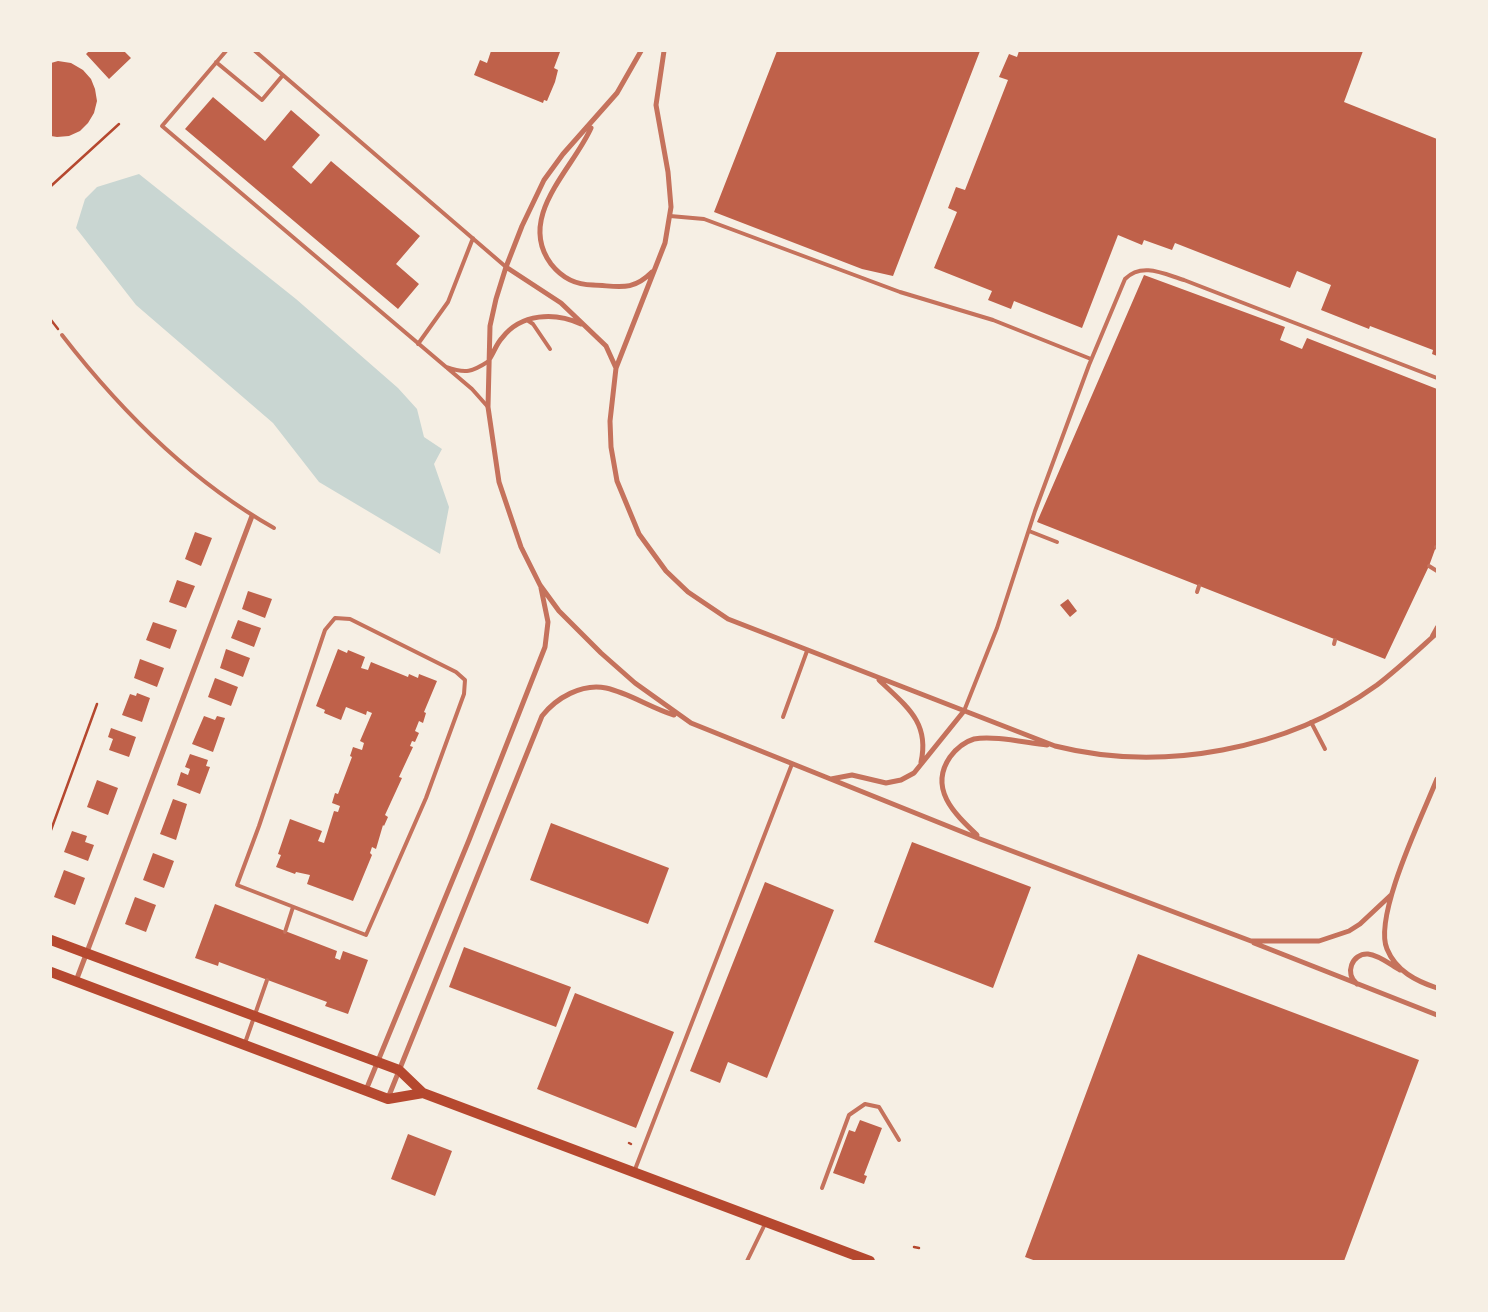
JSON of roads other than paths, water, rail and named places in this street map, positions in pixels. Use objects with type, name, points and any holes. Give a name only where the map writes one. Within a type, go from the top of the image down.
[{"type":"main road","points":[[51,940],[399,1070],[423,1092],[870,1261]]},
{"type":"main road","points":[[51,972],[388,1099],[423,1092]]},
{"type":"street","points":[[641,51],[617,93],[593,123],[563,154],[544,180],[522,226],[506,267],[490,326],[488,407],[499,482],[521,547],[540,585],[559,610],[601,653],[680,716]]},
{"type":"street","points":[[664,51],[656,105],[668,172],[670,216],[665,243],[616,368],[610,421],[611,447],[617,481],[626,507],[639,534],[666,571],[688,592],[710,609],[728,619],[878,679],[1055,746]]},
{"type":"street","points":[[593,123],[587,138],[563,172],[544,208],[539,229],[543,251],[552,266],[564,278],[580,285],[634,286],[642,282],[654,270]]},
{"type":"street","points":[[506,267],[561,302],[606,346],[616,368]]},
{"type":"street","points":[[489,360],[501,338],[525,319],[550,315],[564,316],[586,326]]},
{"type":"street","points":[[76,981],[252,516]]},
{"type":"street","points":[[366,1090],[469,840],[545,646],[548,622],[540,585]]},
{"type":"street","points":[[980,838],[953,812],[943,792],[944,769],[954,752],[968,741],[980,739],[1055,746],[1110,756],[1175,756],[1235,747],[1292,730],[1311,722],[1376,686],[1437,633]]},
{"type":"street","points":[[878,679],[919,724],[924,744],[921,765]]},
{"type":"street","points":[[388,1099],[535,730],[551,704],[569,693],[605,688],[680,716],[792,764],[980,838],[1251,942],[1363,988],[1437,1015]]},
{"type":"street","points":[[830,779],[852,775],[886,783],[901,780],[914,773],[964,711]]},
{"type":"street","points":[[1402,972],[1387,949],[1384,928],[1391,895],[1437,778]]},
{"type":"street","points":[[1251,942],[1319,942],[1349,931],[1360,924],[1391,895]]},
{"type":"street","points":[[1363,988],[1352,980],[1350,973],[1353,961],[1361,955],[1375,956],[1402,972],[1437,988]]},
{"type":"lane","points":[[226,51],[162,126],[472,390],[488,407]]},
{"type":"lane","points":[[255,51],[506,267]]},
{"type":"lane","points":[[216,62],[262,100],[283,75]]},
{"type":"lane","points":[[670,216],[704,219],[900,292],[993,320],[1091,359]]},
{"type":"lane","points":[[418,344],[448,302],[473,238]]},
{"type":"lane","points":[[964,711],[997,628],[1029,531],[1091,359],[1125,279],[1133,271],[1140,269],[1155,271],[1184,280],[1437,378]]},
{"type":"lane","points":[[525,319],[533,324],[550,349]]},
{"type":"lane","points":[[62,334],[115,399],[143,426],[210,486],[252,516],[274,528]]},
{"type":"lane","points":[[444,366],[459,371],[474,371],[489,360]]},
{"type":"lane","points":[[1029,531],[1057,542]]},
{"type":"lane","points":[[1429,566],[1437,571]]},
{"type":"lane","points":[[1197,592],[1199,586]]},
{"type":"lane","points":[[335,618],[350,619],[456,672],[465,680],[464,694],[426,798],[366,934],[294,907],[237,885],[325,630],[335,618]]},
{"type":"lane","points":[[1430,639],[1437,627]]},
{"type":"lane","points":[[783,717],[807,651]]},
{"type":"lane","points":[[1311,722],[1325,749]]},
{"type":"lane","points":[[634,1172],[792,764]]},
{"type":"lane","points":[[285,932],[294,907]]},
{"type":"lane","points":[[244,1045],[267,980]]},
{"type":"lane","points":[[822,1188],[850,1115],[865,1104],[879,1107],[898,1140]]},
{"type":"lane","points":[[747,1261],[766,1222]]}]
